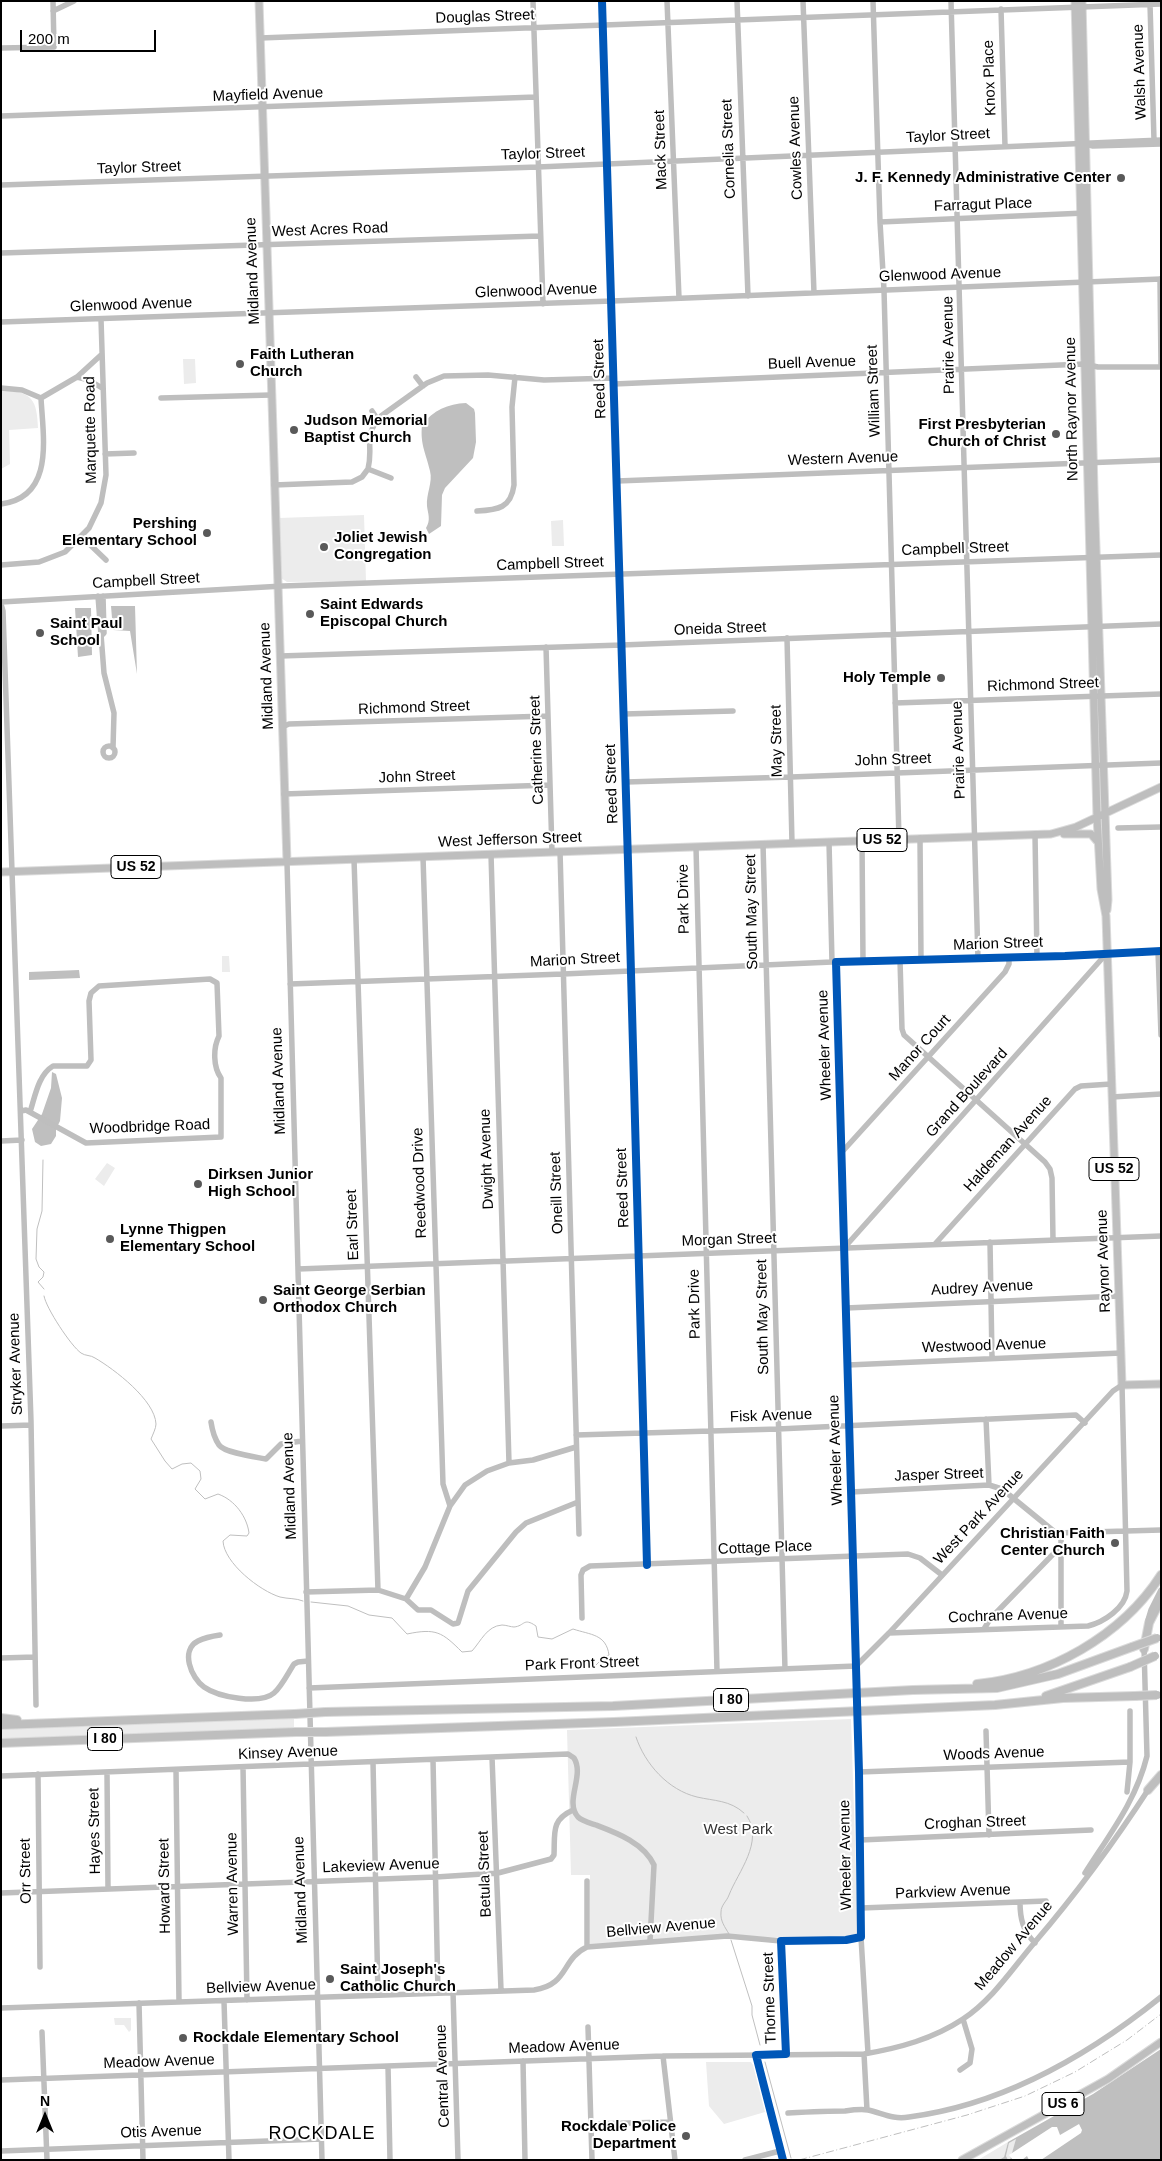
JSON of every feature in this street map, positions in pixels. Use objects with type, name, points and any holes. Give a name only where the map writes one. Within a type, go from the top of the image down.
[{"type":"highway","points":[[913,1690],[985,1683],[1016,1676],[1055,1663],[1091,1644],[1134,1609],[1153,1588],[1161,1575]]},
{"type":"highway","points":[[1144,1649],[1149,1623],[1161,1600]]},
{"type":"highway","name":"I 80","points":[[1,1725],[324,1712],[613,1706],[913,1690],[997,1688],[1058,1674],[1159,1638]]},
{"type":"highway","name":"I 80","points":[[1,1743],[614,1722],[995,1705],[1032,1701],[1158,1656]]},
{"type":"highway","points":[[1032,1701],[1159,1695]]},
{"type":"highway","points":[[1,1718],[36,1723]]},
{"type":"highway","points":[[1148,1790],[1161,1775]]},
{"type":"main road","name":"Midland Avenue","points":[[258,1],[287,862]]},
{"type":"main road","name":"North Raynor Avenue","points":[[1078,4],[1093,557],[1092,626],[1096,817]]},
{"type":"main road","name":"North Raynor Avenue","points":[[1093,557],[1100,626],[1105,813]]},
{"type":"main road","name":"West Jefferson Street","points":[[1,872],[1051,834],[1066,830],[1161,787]]},
{"type":"main road","name":"Raynor Avenue","points":[[1105,813],[1108,900],[1106,916]]},
{"type":"main road","name":"Raynor Avenue","points":[[1096,817],[1101,888],[1106,916],[1122,1385]]},
{"type":"main road","name":"US 52","points":[[1051,834],[1091,834],[1096,838],[1098,844]]},
{"type":"main road","points":[[1122,1385],[1161,1384]]},
{"type":"main road","name":"US 6","points":[[962,2160],[1108,2079],[1161,2042]]},
{"type":"street","points":[[1,48],[54,47],[53,1]]},
{"type":"street","points":[[53,12],[74,1]]},
{"type":"street","points":[[533,1],[542,304]]},
{"type":"street","name":"Reed Street","points":[[602,1],[628,849],[647,1565]]},
{"type":"street","name":"Mack Street","points":[[668,1],[679,298]]},
{"type":"street","name":"Cornelia Street","points":[[736,1],[748,296]]},
{"type":"street","name":"Cowles Avenue","points":[[803,1],[814,293]]},
{"type":"street","name":"William Street","points":[[873,1],[884,290],[899,839]]},
{"type":"street","name":"Prairie Avenue","points":[[951,1],[978,959]]},
{"type":"street","name":"Douglas Street","points":[[260,38],[1001,9],[1078,4],[1161,4]]},
{"type":"street","name":"Walsh Avenue","points":[[1150,4],[1158,140]]},
{"type":"street","name":"Knox Place","points":[[1001,9],[1005,146]]},
{"type":"street","name":"Mayfield Avenue","points":[[1,116],[536,97]]},
{"type":"street","name":"Taylor Street","points":[[1,185],[538,167],[1158,140]]},
{"type":"street","name":"Taylor Street","points":[[1082,144],[1093,146],[1161,144]]},
{"type":"street","name":"Farragut Place","points":[[880,222],[1084,213]]},
{"type":"street","name":"West Acres Road","points":[[1,253],[540,236]]},
{"type":"street","points":[[1160,279],[1161,367]]},
{"type":"street","name":"Glenwood Avenue","points":[[1,322],[542,304],[1160,279]]},
{"type":"street","name":"Marquette Road","points":[[1,565],[24,565],[53,558],[64,552],[82,537],[93,522],[101,503],[105,490],[105,454],[101,319]]},
{"type":"street","points":[[41,398],[77,377],[102,355]]},
{"type":"street","name":"Buell Avenue","points":[[378,420],[435,378],[456,374],[488,374],[544,380],[614,381],[1088,364],[1098,368],[1161,367]]},
{"type":"street","points":[[77,377],[90,380],[102,388]]},
{"type":"street","points":[[416,377],[423,386]]},
{"type":"street","points":[[477,511],[499,508],[506,504],[513,496],[512,407],[515,377]]},
{"type":"street","points":[[1,388],[22,390],[41,398]]},
{"type":"street","points":[[160,398],[271,395]]},
{"type":"street","points":[[1,504],[8,503],[27,493],[40,476],[44,454],[41,398]]},
{"type":"street","points":[[274,485],[352,482],[362,477],[368,469],[369,434],[378,420],[372,411]]},
{"type":"street","points":[[105,454],[134,453]]},
{"type":"street","name":"Western Avenue","points":[[617,481],[964,466],[1161,460]]},
{"type":"street","points":[[368,469],[391,478]]},
{"type":"street","points":[[82,537],[106,560]]},
{"type":"street","name":"Campbell Street","points":[[1,603],[277,587],[1161,555]]},
{"type":"street","points":[[101,596],[99,632],[102,636],[104,673],[114,713],[113,748]]},
{"type":"street","name":"Stryker Avenue","points":[[1,603],[4,611],[4,722],[12,872],[22,1140],[31,1425],[36,1705]]},
{"type":"street","name":"Oneida Street","points":[[280,656],[546,648],[1161,624]]},
{"type":"street","name":"May Street","points":[[787,638],[792,843]]},
{"type":"street","name":"Catherine Street","points":[[546,648],[550,785],[556,852]]},
{"type":"street","name":"Richmond Street","points":[[895,703],[1161,694]]},
{"type":"street","points":[[624,714],[733,710]]},
{"type":"street","name":"Richmond Street","points":[[282,727],[289,724],[548,716]]},
{"type":"street","name":"John Street","points":[[626,782],[1161,763]]},
{"type":"street","name":"John Street","points":[[284,794],[550,785]]},
{"type":"street","points":[[1118,828],[1161,827]]},
{"type":"street","points":[[1034,834],[1037,957]]},
{"type":"street","points":[[920,838],[922,960]]},
{"type":"street","points":[[862,840],[863,961]]},
{"type":"street","name":"Wheeler Avenue","points":[[829,842],[842,1152],[867,2110]]},
{"type":"street","name":"South May Street","points":[[763,844],[785,1668]]},
{"type":"street","name":"Park Drive","points":[[696,846],[717,1671]]},
{"type":"street","name":"Oneill Street","points":[[556,852],[563,974],[579,1534]]},
{"type":"street","name":"Dwight Avenue","points":[[491,854],[509,1462]]},
{"type":"street","name":"Reedwood Drive","points":[[423,857],[443,1484],[450,1506]]},
{"type":"street","name":"Earl Street","points":[[354,860],[378,1590]]},
{"type":"street","name":"Midland Avenue","points":[[287,862],[322,2160]]},
{"type":"street","points":[[1160,951],[1161,1035]]},
{"type":"street","name":"Marion Street","points":[[290,984],[495,977],[766,964],[1009,958],[1160,951]]},
{"type":"street","name":"Grand Boulevard","points":[[844,1248],[1107,953]]},
{"type":"street","name":"Manor Court","points":[[842,1152],[1005,972],[1009,964],[1009,958]]},
{"type":"street","points":[[900,960],[902,1029],[904,1034],[1045,1162],[1050,1169],[1052,1178],[1053,1240]]},
{"type":"street","name":"Woodbridge Road","points":[[21,1110],[30,1112],[86,1143],[221,1137],[221,1078],[216,1071],[215,1044],[219,1036],[217,983],[210,979],[99,986],[91,993],[89,1001],[91,1060],[88,1066],[53,1066],[49,1068],[41,1079],[30,1112]]},
{"type":"street","name":"Haldeman Avenue","points":[[935,1244],[1075,1089],[1081,1086],[1112,1084]]},
{"type":"street","points":[[1112,1097],[1161,1094]]},
{"type":"street","points":[[1,1141],[22,1140]]},
{"type":"street","name":"Morgan Street","points":[[298,1269],[1161,1236]]},
{"type":"street","points":[[990,1242],[992,1358]]},
{"type":"street","name":"Audrey Avenue","points":[[846,1308],[991,1300],[1119,1296]]},
{"type":"street","name":"Westwood Avenue","points":[[848,1365],[1121,1353]]},
{"type":"street","name":"West Park Avenue","points":[[856,1666],[889,1633],[1113,1391],[1122,1385]]},
{"type":"street","name":"Raynor Avenue","points":[[1121,1604],[1126,1598],[1128,1591],[1122,1385]]},
{"type":"street","name":"Fisk Avenue","points":[[576,1435],[778,1429],[1076,1416],[1084,1423]]},
{"type":"street","points":[[986,1419],[988,1485]]},
{"type":"street","points":[[211,1422],[219,1446],[225,1450],[266,1459],[280,1444],[302,1441]]},
{"type":"street","points":[[1,1426],[31,1425]]},
{"type":"street","points":[[406,1599],[425,1568],[450,1506],[465,1485],[487,1471],[509,1462],[533,1460],[576,1447]]},
{"type":"street","name":"Jasper Street","points":[[851,1492],[988,1485],[1002,1489],[1056,1533],[1061,1534]]},
{"type":"street","points":[[306,1592],[378,1590],[406,1599],[418,1610],[431,1610],[453,1624],[458,1623],[468,1591],[516,1532],[526,1523],[578,1502]]},
{"type":"street","points":[[1061,1627],[1061,1534],[1161,1530]]},
{"type":"street","points":[[984,1629],[990,1619],[1061,1546]]},
{"type":"street","name":"Cottage Place","points":[[582,1618],[581,1575],[583,1570],[590,1566],[908,1554],[920,1558],[942,1575]]},
{"type":"street","points":[[1067,1902],[1122,1818],[1143,1774],[1147,1756],[1144,1649],[1150,1610],[1161,1590]]},
{"type":"street","name":"Cochrane Avenue","points":[[889,1633],[1096,1624],[1104,1620],[1121,1604]]},
{"type":"street","points":[[220,1635],[198,1641],[193,1645],[188,1660],[189,1669],[196,1679],[204,1687],[218,1693],[256,1700],[264,1698],[273,1694],[294,1664],[308,1661]]},
{"type":"street","points":[[1,1658],[35,1657]]},
{"type":"street","name":"Park Front Street","points":[[309,1688],[856,1666]]},
{"type":"street","points":[[1127,1792],[1130,1762],[1130,1711]]},
{"type":"street","points":[[986,1731],[988,1835]]},
{"type":"street","name":"Kinsey Avenue","points":[[1,1776],[568,1754],[574,1758],[577,1766],[574,1810]]},
{"type":"street","name":"Betula Street","points":[[492,1757],[498,1873],[501,1990]]},
{"type":"street","points":[[433,1760],[438,1993]]},
{"type":"street","points":[[373,1762],[378,1995]]},
{"type":"street","name":"Woods Avenue","points":[[859,1772],[1130,1762]]},
{"type":"street","name":"Warren Avenue","points":[[243,1767],[247,2000]]},
{"type":"street","name":"Howard Street","points":[[176,1770],[179,2002]]},
{"type":"street","points":[[1067,1902],[1109,1847],[1161,1770]]},
{"type":"street","name":"Hayes Street","points":[[107,1772],[108,1889]]},
{"type":"street","name":"Orr Street","points":[[38,1774],[40,1967]]},
{"type":"street","points":[[574,1810],[579,1818],[616,1833],[643,1850],[650,1857],[654,1865],[655,1880],[650,1942]]},
{"type":"street","name":"Lakeview Avenue","points":[[1,1893],[436,1877],[498,1873],[551,1859],[554,1855],[557,1821],[562,1815],[574,1810]]},
{"type":"street","name":"Croghan Street","points":[[860,1840],[1091,1830]]},
{"type":"street","points":[[587,1881],[587,1947]]},
{"type":"street","name":"Parkview Avenue","points":[[861,1908],[1046,1901]]},
{"type":"street","points":[[1020,1902],[1020,1918],[1024,1930],[1035,1943]]},
{"type":"street","name":"Meadow Avenue","points":[[1,2080],[663,2056],[866,2053],[914,2042],[937,2033],[962,2019],[983,2003],[1002,1984],[1067,1902]]},
{"type":"street","name":"Bellview Avenue","points":[[1,2008],[534,1990],[551,1986],[558,1980],[580,1951],[587,1947],[740,1935],[781,1941],[846,1940],[862,1937]]},
{"type":"street","name":"Thorne Street","points":[[781,1941],[786,2054]]},
{"type":"street","name":"Central Avenue","points":[[453,1992],[458,2160]]},
{"type":"street","points":[[788,2113],[867,2110],[882,2116],[907,2118],[979,2100],[1008,2090],[1055,2068],[1092,2047],[1133,2020],[1161,1997]]},
{"type":"street","points":[[224,2000],[229,2160]]},
{"type":"street","points":[[139,2003],[143,2160]]},
{"type":"street","points":[[960,2070],[970,2064],[972,2049],[962,2019]]},
{"type":"street","points":[[588,2027],[592,2160]]},
{"type":"street","points":[[42,2032],[47,2160]]},
{"type":"street","points":[[756,2055],[783,2160]]},
{"type":"street","points":[[663,2056],[675,2160]]},
{"type":"street","points":[[523,2062],[525,2160]]},
{"type":"street","points":[[388,2066],[390,2160]]},
{"type":"street","points":[[591,2124],[670,2122]]},
{"type":"street","name":"Otis Avenue","points":[[1,2151],[321,2139]]},
{"type":"street","points":[[745,2160],[780,2151]]},
{"type":"green space","points":[[183,359],[195,359],[196,383],[184,384]]},
{"type":"green space","points":[[1,391],[20,392],[31,399],[36,410],[38,428],[9,430],[10,464],[1,469]]},
{"type":"green space","points":[[364,515],[366,581],[287,582],[281,578],[279,518]]},
{"type":"green space","points":[[563,520],[564,546],[552,546],[551,521]]},
{"type":"green space","points":[[222,956],[229,956],[230,972],[222,972]]},
{"type":"green space","points":[[107,1163],[115,1168],[104,1186],[95,1179]]},
{"type":"green space","points":[[294,1718],[294,1728],[1,1739],[1,1728],[112,1726],[117,1724]]},
{"type":"green space","name":"West Park","points":[[851,1719],[858,1933],[849,1937],[703,1938],[590,1945],[590,1875],[571,1875],[567,1730]]},
{"type":"green space","points":[[114,2018],[131,2018],[131,2030],[129,2032],[124,2025],[115,2025]]},
{"type":"green space","points":[[706,2062],[751,2062],[765,2112],[724,2124],[709,2106]]},
{"type":"green space","points":[[1017,2138],[1010,2160],[1008,2160],[1006,2156],[1009,2142]]},
{"type":"green space","points":[[1008,2142],[1004,2157],[999,2160],[978,2160]]},
{"type":"shaded area","points":[[466,403],[474,409],[475,413],[476,442],[473,458],[445,488],[442,495],[441,526],[429,534],[426,528],[429,520],[427,502],[431,475],[423,444],[422,425],[431,415],[441,409]]},
{"type":"shaded area","points":[[111,606],[135,606],[137,674],[130,631],[113,630]]},
{"type":"shaded area","points":[[75,608],[91,608],[92,655],[78,657]]},
{"type":"shaded area","points":[[79,970],[80,978],[29,980],[29,972]]},
{"type":"shaded area","points":[[52,1072],[56,1074],[62,1098],[60,1121],[56,1129],[56,1136],[51,1144],[41,1146],[35,1142],[32,1129],[42,1114],[51,1088]]},
{"type":"shaded area","points":[[1161,2049],[1161,2160],[1010,2160],[1016,2139],[1009,2143],[1006,2156],[1008,2160],[999,2160],[1004,2157],[1008,2142],[1093,2094]]},
{"type":"pier","points":[[1079,2124],[1082,2130],[1081,2133],[1041,2160],[1029,2160],[1027,2156],[1022,2160],[1013,2160],[1009,2155],[1052,2127],[1057,2127],[1060,2135]]},
{"type":"waterway","points":[[43,1160],[42,1211],[37,1229],[36,1259],[39,1267],[44,1272],[43,1277],[38,1282],[44,1289]]},
{"type":"waterway","points":[[44,1296],[65,1335],[77,1349],[83,1354],[93,1357],[122,1377],[149,1405],[156,1424],[151,1439],[172,1469],[182,1464],[191,1463],[200,1471],[201,1479],[195,1489],[205,1499],[218,1494],[230,1500],[243,1515],[248,1527],[249,1533],[247,1536],[230,1535],[223,1541],[225,1549],[236,1567],[253,1582],[272,1594],[303,1601]]},
{"type":"waterway","points":[[311,1602],[348,1606],[369,1615],[392,1618],[407,1634],[425,1631],[438,1633],[462,1652],[472,1651],[488,1631],[497,1626],[514,1627],[529,1622],[536,1626],[538,1637],[552,1639],[573,1629],[597,1636],[605,1643],[609,1655],[604,1657],[593,1668]]},
{"type":"waterway","points":[[636,1737],[645,1757],[667,1782],[686,1794],[727,1803],[744,1813]]},
{"type":"waterway","points":[[729,1934],[722,1921],[721,1910],[748,1857],[753,1836],[747,1816]]},
{"type":"waterway","points":[[731,1940],[752,2006],[752,2015],[760,2045]]},
{"type":"waterway","points":[[765,2062],[791,2158]]},
{"type":"railway","points":[[799,2160],[967,2115],[1025,2096],[1075,2072],[1127,2040],[1161,2014]]},
{"type":"cycle path","points":[[602,1],[647,1565]]},
{"type":"cycle path","points":[[783,2160],[756,2055],[786,2054],[781,1941],[846,1940],[861,1937],[859,1772],[836,962],[1065,956],[1161,951]]},
{"type":"place","name":"J. F. Kennedy Administrative Center","points":[[1121,178]]},
{"type":"place","name":"Faith Lutheran Church","points":[[240,364]]},
{"type":"place","name":"Judson Memorial Baptist Church","points":[[294,430]]},
{"type":"place","name":"First Presbyterian Church of Christ","points":[[1056,434]]},
{"type":"place","name":"Pershing Elementary School","points":[[207,533]]},
{"type":"place","name":"Joliet Jewish Congregation","points":[[324,547]]},
{"type":"place","name":"Saint Edwards Episcopal Church","points":[[310,614]]},
{"type":"place","name":"Saint Paul School","points":[[40,633]]},
{"type":"place","name":"Holy Temple","points":[[941,678]]},
{"type":"place","name":"Dirksen Junior High School","points":[[198,1184]]},
{"type":"place","name":"Lynne Thigpen Elementary School","points":[[110,1239]]},
{"type":"place","name":"Saint George Serbian Orthodox Church","points":[[263,1300]]},
{"type":"place","name":"Christian Faith Center Church","points":[[1115,1543]]},
{"type":"place","name":"Saint Joseph's Catholic Church","points":[[330,1979]]},
{"type":"place","name":"Rockdale Elementary School","points":[[183,2038]]},
{"type":"place","name":"Rockdale Police Department","points":[[686,2136]]},
{"type":"district","name":"ROCKDALE","points":[[322,2134]]}]
